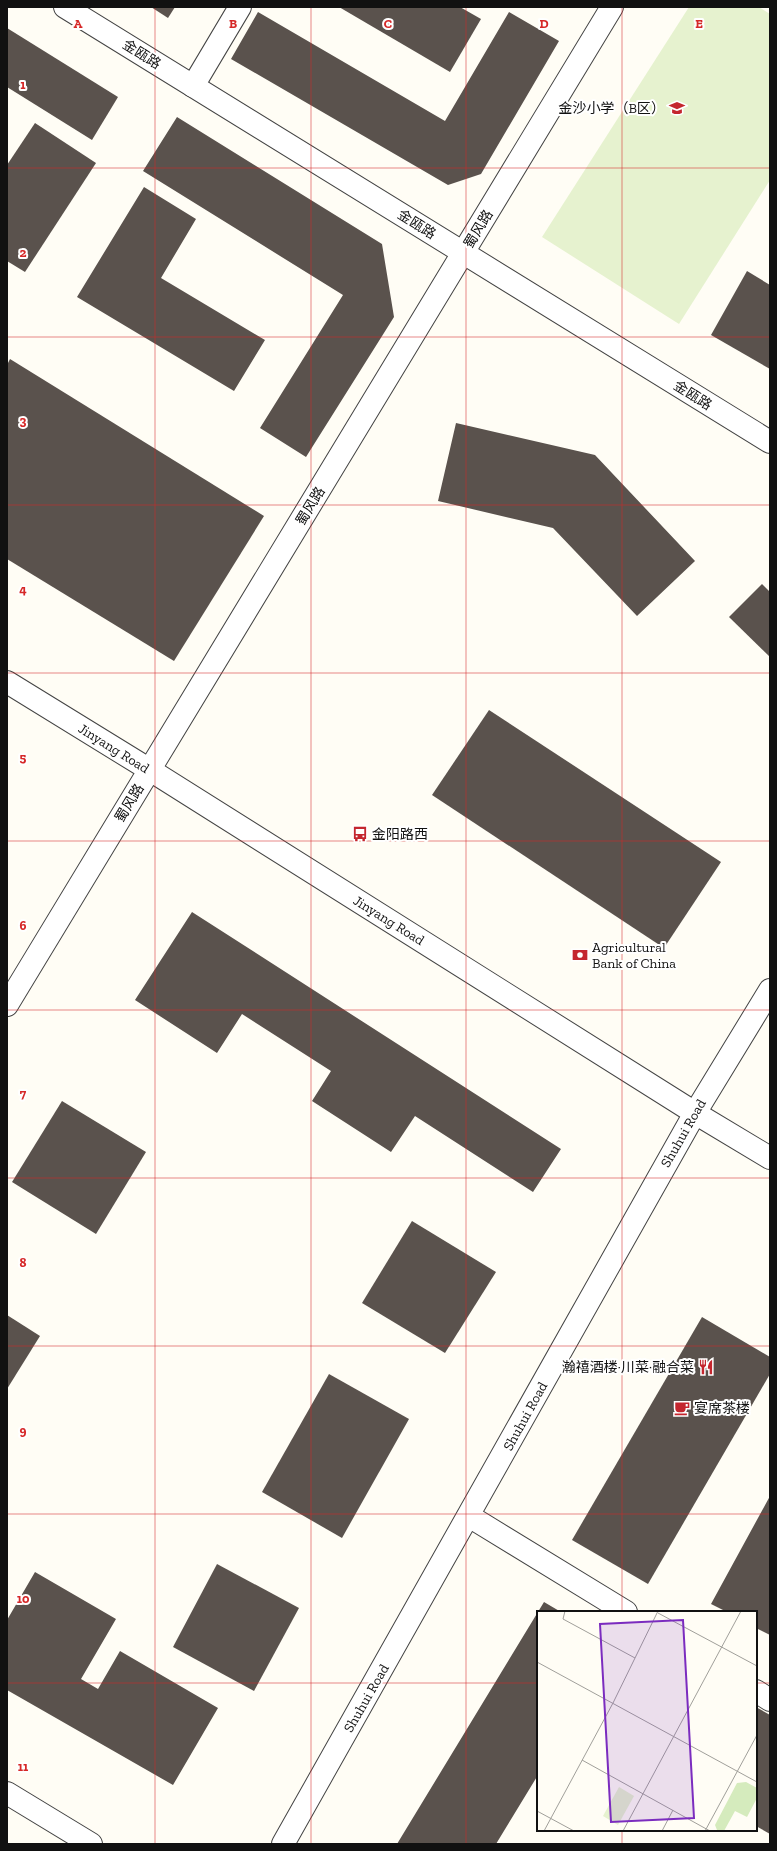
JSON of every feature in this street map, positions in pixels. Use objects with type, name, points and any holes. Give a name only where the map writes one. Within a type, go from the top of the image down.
[{"type":"street","name":"金瓯路","points":[[64,7],[770,442]]},
{"type":"street","points":[[193,86],[240,7]]},
{"type":"street","name":"蜀风路","points":[[7,1005],[612,7]]},
{"type":"street","name":"Jinyang Road","points":[[7,682],[150,770],[695,1113],[770,1158]]},
{"type":"street","name":"Shuhui Road","points":[[283,1844],[695,1113],[770,990]]},
{"type":"street","points":[[469,1516],[624,1611]]},
{"type":"street","points":[[757,1692],[770,1700]]},
{"type":"street","points":[[7,1793],[91,1844]]},
{"type":"green space","name":"金沙小学（B区）","points":[[689,7],[759,7],[770,14],[770,180],[679,324],[542,237]]},
{"type":"building","points":[[151,7],[175,7],[168,18]]},
{"type":"building","points":[[339,7],[460,7],[481,19],[450,72]]},
{"type":"building","points":[[258,12],[445,121],[509,12],[559,41],[481,174],[448,185],[231,59]]},
{"type":"building","points":[[7,28],[118,97],[92,140],[7,87]]},
{"type":"building","points":[[177,117],[382,244],[394,317],[306,457],[260,428],[343,295],[143,171]]},
{"type":"building","points":[[35,123],[96,163],[25,272],[7,261],[7,165]]},
{"type":"building","points":[[144,187],[196,219],[161,278],[265,340],[234,391],[77,297]]},
{"type":"building","points":[[747,271],[770,285],[770,369],[711,335]]},
{"type":"building","points":[[10,359],[264,516],[174,661],[7,559],[7,365]]},
{"type":"building","points":[[456,423],[595,455],[695,561],[637,616],[553,528],[438,501]]},
{"type":"building","points":[[762,584],[770,592],[770,657],[729,617]]},
{"type":"building","points":[[489,710],[721,862],[664,948],[432,795]]},
{"type":"building","points":[[192,912],[561,1149],[533,1192],[415,1116],[391,1152],[312,1101],[331,1071],[242,1014],[217,1053],[135,1000]]},
{"type":"building","points":[[62,1101],[146,1152],[96,1234],[12,1182]]},
{"type":"building","points":[[412,1221],[496,1272],[445,1353],[362,1303]]},
{"type":"building","points":[[7,1315],[40,1336],[7,1389]]},
{"type":"building","points":[[702,1317],[770,1357],[770,1374],[648,1584],[572,1540]]},
{"type":"building","points":[[329,1374],[409,1419],[342,1538],[262,1492]]},
{"type":"building","points":[[770,1496],[770,1635],[757,1628],[757,1611],[725,1611],[711,1604]]},
{"type":"building","points":[[217,1564],[299,1608],[254,1691],[173,1647]]},
{"type":"building","points":[[35,1572],[116,1619],[81,1679],[98,1689],[120,1651],[218,1708],[173,1785],[7,1690],[7,1620]]},
{"type":"building","points":[[544,1602],[559,1611],[539,1611]]},
{"type":"building","points":[[537,1614],[537,1777],[496,1844],[397,1844]]},
{"type":"building","points":[[757,1708],[770,1715],[770,1834],[757,1827]]},
{"type":"place","name":"金沙小学（B区）","points":[[677,108]]},
{"type":"place","name":"金阳路西","points":[[360,834]]},
{"type":"place","name":"Agricultural Bank of China","points":[[580,955]]},
{"type":"place","name":"瀚禧酒楼·川菜·融合菜","points":[[706,1367]]},
{"type":"place","name":"宴席茶楼","points":[[682,1408]]}]
